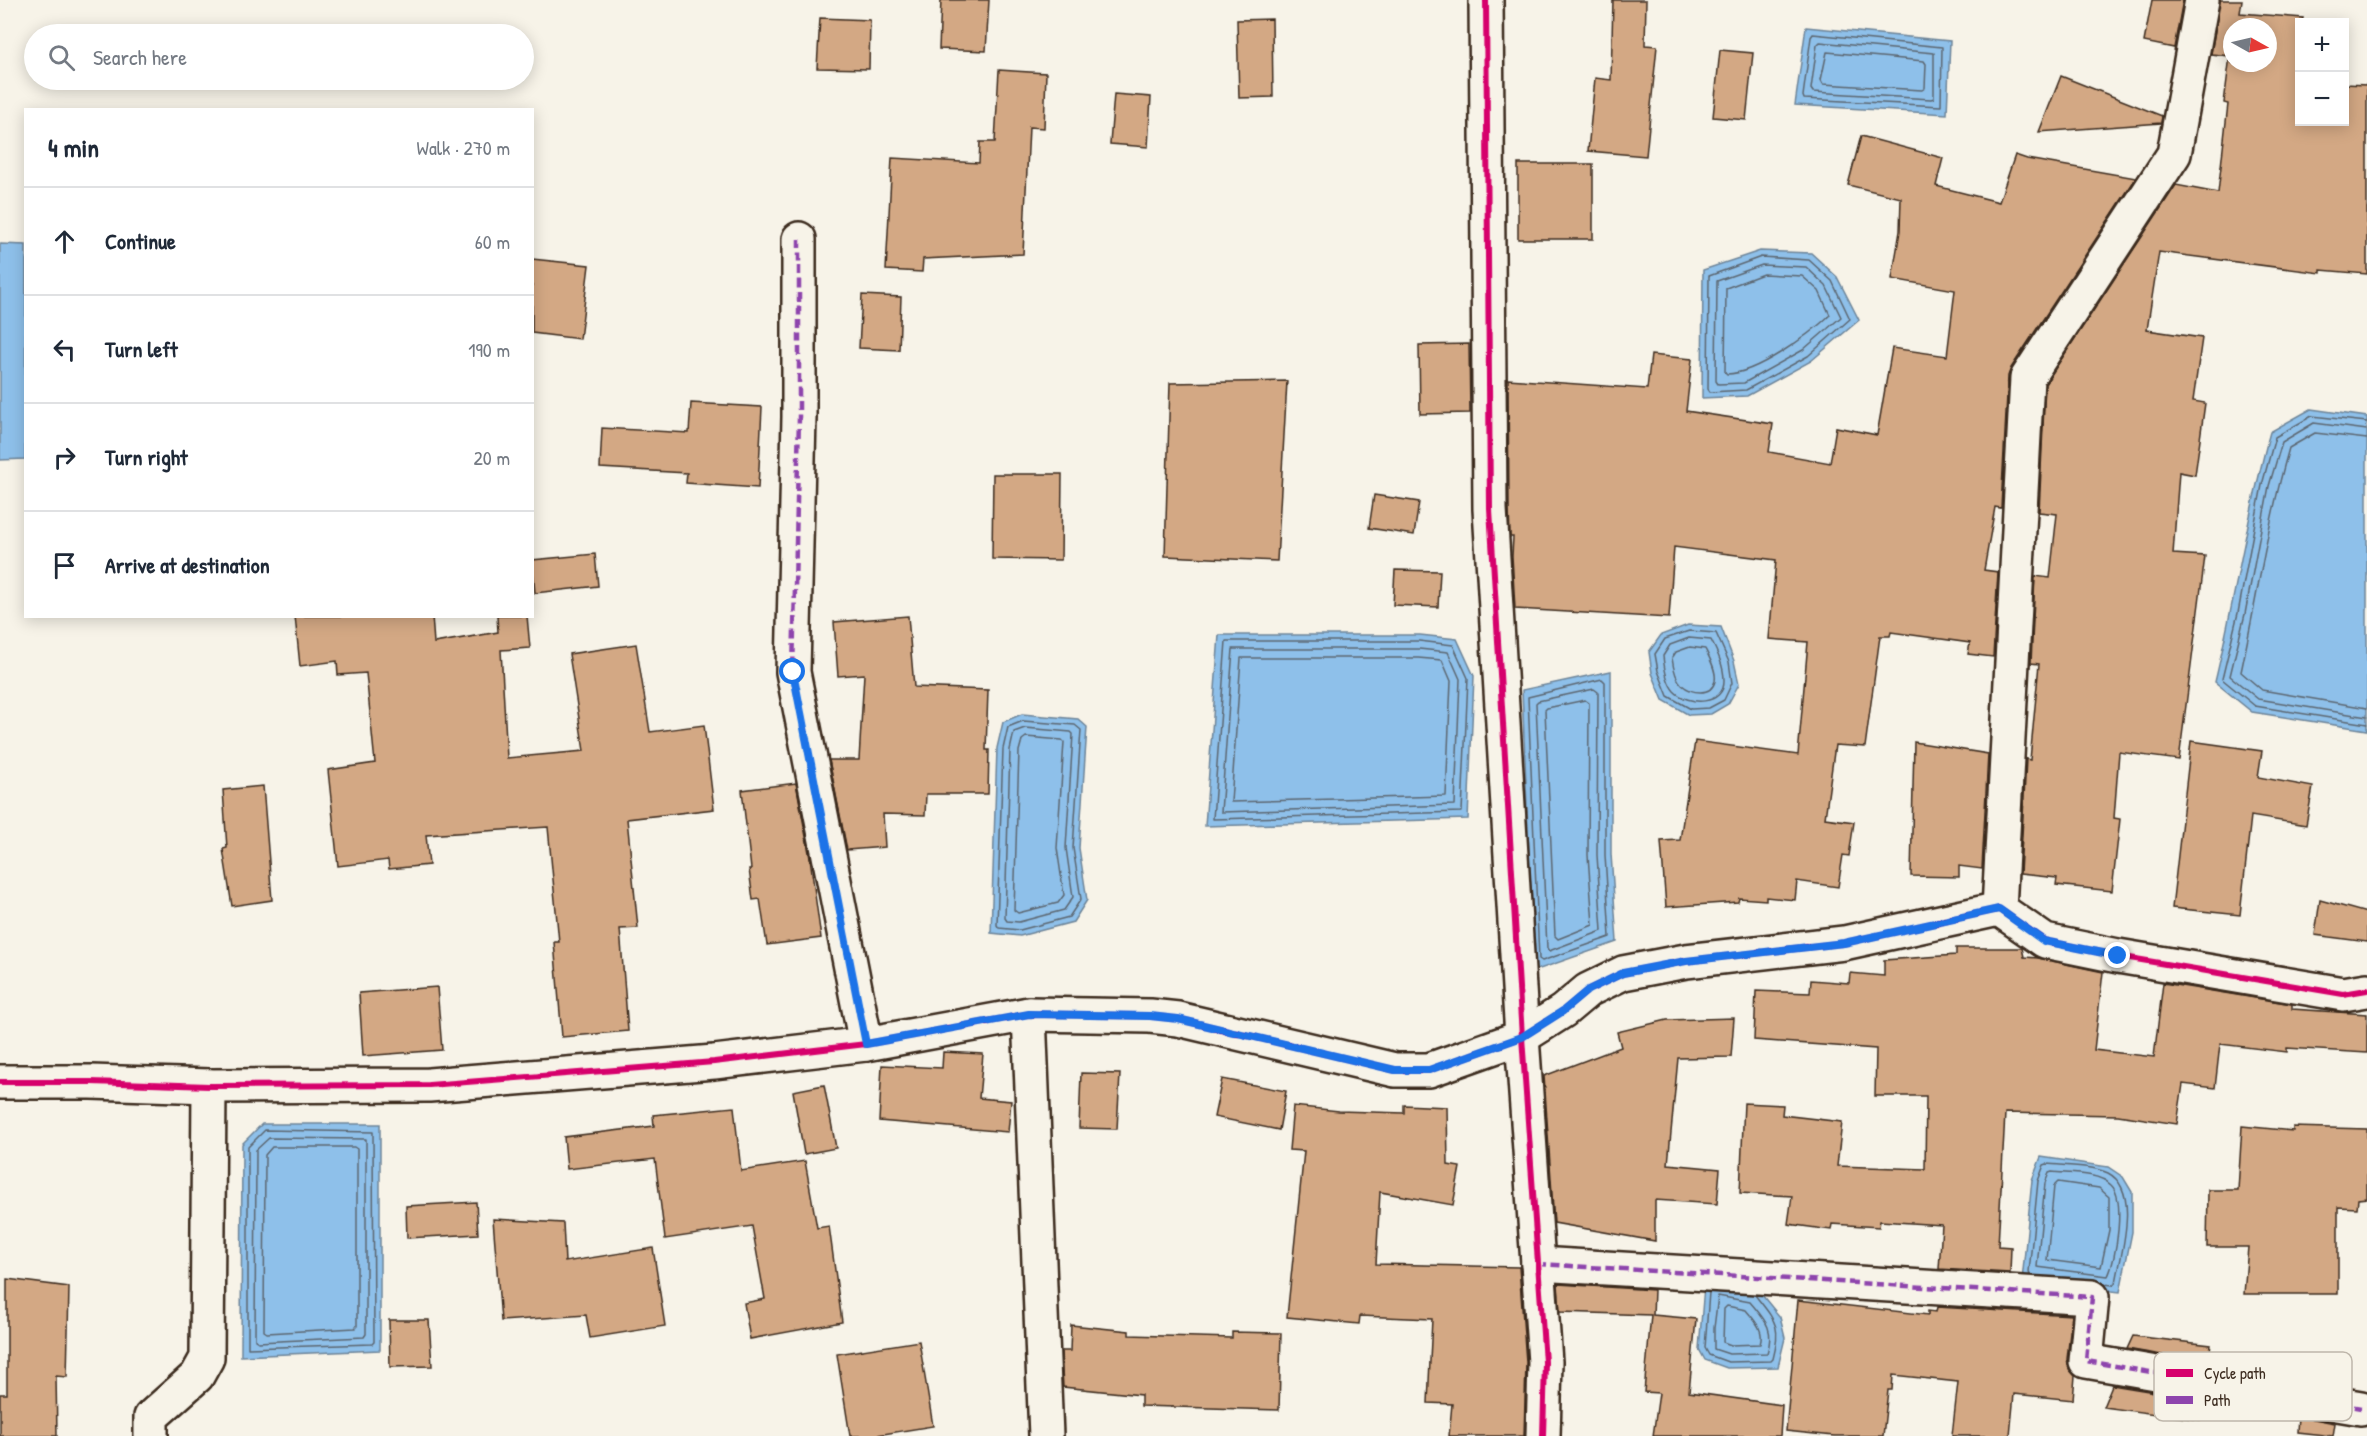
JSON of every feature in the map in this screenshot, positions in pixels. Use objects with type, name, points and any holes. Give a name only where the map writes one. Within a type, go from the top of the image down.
[{"type":"street","points":[[1486,0],[1490,509],[1522,1037],[1545,1362],[1543,1436]]},
{"type":"street","points":[[1999,909],[2027,378],[2174,154],[2202,0]]},
{"type":"street","points":[[799,240],[800,417],[793,672],[866,1044]]},
{"type":"street","points":[[0,1082],[209,1086],[429,1085],[714,1062],[866,1044],[1029,1014],[1150,1016],[1178,1019],[1395,1070],[1429,1070],[1522,1037],[1563,1011],[1588,990],[1623,973],[1686,961],[1844,943],[1999,909],[2044,941],[2118,956],[2343,994],[2367,990]]},
{"type":"street","points":[[1029,1014],[1046,1436]]},
{"type":"street","points":[[151,1436],[151,1417],[197,1376],[207,1358],[209,1086]]},
{"type":"street","points":[[1539,1264],[2092,1298],[2086,1362],[2154,1373]]},
{"type":"street","points":[[2352,1406],[2361,1408]]},
{"type":"water","points":[[1806,27],[1950,41],[1947,114],[1795,105]]},
{"type":"water","points":[[0,244],[24,245],[24,459],[0,460]]},
{"type":"water","points":[[1760,251],[1811,253],[1837,277],[1859,320],[1811,361],[1747,396],[1702,398],[1703,270]]},
{"type":"water","points":[[2311,409],[2367,417],[2367,730],[2252,712],[2215,682],[2270,432]]},
{"type":"water","points":[[1688,625],[1721,627],[1734,661],[1739,684],[1728,704],[1711,714],[1689,715],[1663,700],[1652,673],[1649,652],[1661,635]]},
{"type":"water","points":[[1219,635],[1420,635],[1457,639],[1474,676],[1468,819],[1205,826]]},
{"type":"water","points":[[1611,671],[1611,854],[1617,942],[1534,971],[1522,690]]},
{"type":"water","points":[[1022,714],[1078,719],[1087,727],[1079,848],[1087,900],[1073,922],[1020,936],[991,933],[997,748],[1003,722]]},
{"type":"water","points":[[262,1124],[380,1124],[380,1350],[241,1356],[242,1144]]},
{"type":"water","points":[[2041,1157],[2108,1167],[2123,1177],[2132,1192],[2132,1232],[2120,1292],[2022,1281],[2032,1180]]},
{"type":"water","points":[[1704,1286],[1757,1289],[1780,1317],[1785,1338],[1778,1367],[1727,1368],[1705,1360],[1699,1349]]},
{"type":"building","points":[[941,0],[989,0],[986,51],[939,49]]},
{"type":"building","points":[[1613,0],[1646,0],[1645,45],[1657,46],[1646,156],[1588,151],[1595,78],[1611,80]]},
{"type":"building","points":[[2152,0],[2183,0],[2174,48],[2144,42]]},
{"type":"building","points":[[2220,0],[2242,0],[2240,13],[2303,18],[2295,18],[2295,126],[2349,126],[2349,84],[2367,85],[2367,274],[2321,270],[2321,273],[2159,252],[2147,330],[2202,338],[2193,401],[2205,403],[2195,475],[2179,472],[2173,554],[2205,556],[2179,760],[2119,752],[2114,818],[2120,819],[2112,891],[2056,885],[2057,878],[2020,874],[2026,759],[2030,760],[2039,664],[2031,663],[2035,576],[2050,578],[2057,514],[2039,512],[2045,384],[2176,185],[2218,193],[2228,104],[2224,103],[2228,72],[2277,72],[2277,18],[2223,18],[2223,55],[2211,54]]},
{"type":"building","points":[[820,18],[870,20],[869,69],[817,68]]},
{"type":"building","points":[[1272,19],[1273,97],[1239,98],[1237,20]]},
{"type":"building","points":[[1720,50],[1753,53],[1746,120],[1713,117]]},
{"type":"building","points":[[999,70],[1046,73],[1044,128],[1029,127],[1023,254],[923,259],[922,272],[886,270],[892,158],[979,163],[980,142],[995,142]]},
{"type":"building","points":[[2061,76],[2162,116],[2161,123],[2039,132]]},
{"type":"building","points":[[1114,94],[1151,97],[1148,147],[1110,144]]},
{"type":"building","points":[[1861,136],[1943,158],[1936,186],[1999,202],[2015,155],[2136,178],[2011,368],[2008,376],[2001,508],[1995,507],[1984,570],[1998,572],[1993,657],[1968,654],[1970,643],[1891,632],[1890,636],[1880,636],[1865,747],[1835,745],[1825,818],[1854,822],[1849,856],[1843,855],[1838,887],[1797,881],[1795,900],[1766,897],[1766,900],[1739,898],[1738,902],[1666,907],[1661,841],[1680,840],[1695,741],[1798,755],[1808,642],[1769,639],[1776,560],[1674,547],[1669,618],[1515,609],[1513,537],[1510,537],[1509,508],[1508,379],[1647,389],[1651,355],[1692,359],[1686,411],[1773,424],[1769,452],[1830,463],[1836,427],[1877,435],[1892,348],[1947,356],[1955,290],[1892,279],[1900,231],[1901,198],[1848,185]]},
{"type":"building","points":[[1518,164],[1593,164],[1593,239],[1518,239]]},
{"type":"building","points":[[534,259],[589,265],[580,339],[534,333]]},
{"type":"building","points":[[862,295],[901,297],[899,350],[859,348]]},
{"type":"building","points":[[1469,344],[1470,413],[1420,414],[1419,345]]},
{"type":"building","points":[[1287,381],[1277,561],[1165,556],[1170,383]]},
{"type":"building","points":[[691,403],[762,407],[758,488],[686,483],[687,473],[600,468],[602,428],[689,433]]},
{"type":"building","points":[[993,474],[1062,474],[1061,560],[992,559]]},
{"type":"building","points":[[1374,495],[1419,502],[1414,535],[1369,528]]},
{"type":"building","points":[[595,554],[598,586],[535,593],[534,560]]},
{"type":"building","points":[[1395,570],[1440,571],[1438,607],[1393,605]]},
{"type":"building","points":[[908,616],[914,687],[988,690],[986,750],[989,750],[988,794],[926,794],[925,815],[883,814],[885,847],[847,850],[829,760],[859,760],[864,674],[838,676],[834,622]]},
{"type":"building","points":[[295,618],[432,618],[434,643],[498,632],[497,618],[527,618],[530,648],[501,650],[507,758],[584,751],[569,654],[636,644],[650,732],[704,725],[714,809],[627,819],[638,928],[620,929],[628,1031],[562,1037],[554,942],[559,942],[548,827],[426,835],[429,865],[389,869],[388,860],[338,866],[328,770],[375,763],[366,673],[338,675],[337,661],[300,666]]},
{"type":"building","points":[[2191,741],[2262,751],[2258,777],[2313,787],[2306,825],[2251,816],[2240,915],[2172,908]]},
{"type":"building","points":[[1914,742],[1988,754],[1982,869],[1959,866],[1959,877],[1911,876]]},
{"type":"building","points":[[796,783],[810,858],[821,938],[767,945],[760,899],[753,900],[742,790]]},
{"type":"building","points":[[263,786],[272,900],[232,906],[223,849],[227,848],[223,790]]},
{"type":"building","points":[[2320,900],[2367,913],[2367,942],[2315,935]]},
{"type":"building","points":[[1956,948],[2022,948],[2024,957],[2103,972],[2094,1050],[2154,1057],[2163,983],[2292,1004],[2292,1009],[2367,1014],[2367,1053],[2287,1048],[2287,1052],[2220,1044],[2215,1088],[2183,1084],[2177,1124],[2118,1115],[2005,1113],[1998,1246],[2011,1247],[2010,1273],[1939,1269],[1942,1225],[1880,1221],[1879,1227],[1832,1224],[1831,1230],[1788,1224],[1792,1196],[1740,1193],[1744,1103],[1783,1105],[1782,1115],[1842,1122],[1837,1166],[1925,1169],[1926,1096],[1875,1096],[1876,1049],[1754,1040],[1756,991],[1810,993],[1811,980],[1849,983],[1850,973],[1884,976],[1884,960],[1956,955]]},
{"type":"building","points":[[437,987],[442,1050],[363,1056],[359,993]]},
{"type":"building","points":[[1734,1018],[1731,1057],[1678,1058],[1668,1164],[1720,1169],[1717,1204],[1655,1200],[1655,1241],[1554,1223],[1544,1076],[1621,1047],[1617,1032],[1667,1020]]},
{"type":"building","points":[[943,1052],[983,1054],[979,1098],[1011,1101],[1008,1132],[879,1121],[882,1065],[942,1068]]},
{"type":"building","points":[[1081,1073],[1120,1074],[1117,1129],[1079,1128]]},
{"type":"building","points":[[1222,1079],[1286,1091],[1279,1130],[1214,1117]]},
{"type":"building","points":[[824,1085],[836,1148],[804,1154],[793,1091]]},
{"type":"building","points":[[1404,1105],[1447,1107],[1448,1165],[1460,1167],[1453,1205],[1380,1192],[1376,1264],[1519,1267],[1526,1362],[1524,1436],[1449,1436],[1452,1404],[1428,1403],[1432,1319],[1360,1316],[1359,1324],[1287,1317],[1304,1151],[1289,1150],[1293,1106],[1339,1111],[1404,1113]]},
{"type":"building","points":[[734,1107],[741,1171],[805,1161],[817,1228],[829,1226],[842,1322],[750,1339],[744,1303],[765,1299],[752,1226],[665,1239],[655,1159],[567,1169],[564,1137],[654,1126],[653,1115]]},
{"type":"building","points":[[2242,1126],[2293,1131],[2293,1127],[2367,1129],[2367,1198],[2358,1199],[2357,1208],[2338,1207],[2338,1294],[2244,1294],[2248,1247],[2207,1247],[2208,1190],[2238,1190]]},
{"type":"building","points":[[476,1202],[478,1234],[407,1238],[406,1206]]},
{"type":"building","points":[[493,1219],[563,1223],[565,1262],[653,1248],[665,1326],[590,1338],[586,1315],[501,1321]]},
{"type":"building","points":[[7,1279],[69,1287],[67,1377],[56,1376],[57,1436],[0,1436],[0,1394],[7,1394]]},
{"type":"building","points":[[1558,1284],[1654,1290],[1653,1315],[1696,1319],[1689,1392],[1782,1405],[1780,1436],[1653,1436],[1659,1393],[1644,1392],[1651,1315],[1560,1312]]},
{"type":"building","points":[[1798,1300],[1928,1315],[1928,1311],[1936,1312],[1937,1307],[2072,1315],[2067,1359],[2069,1369],[2075,1376],[2073,1400],[2014,1394],[2010,1436],[1952,1436],[1958,1382],[1893,1375],[1892,1390],[1888,1390],[1883,1436],[1834,1436],[1786,1431]]},
{"type":"building","points":[[389,1320],[429,1320],[432,1366],[390,1367]]},
{"type":"building","points":[[1071,1325],[1129,1331],[1129,1335],[1232,1338],[1232,1332],[1281,1333],[1279,1410],[1141,1406],[1141,1395],[1063,1387],[1061,1351],[1070,1351]]},
{"type":"building","points":[[2133,1336],[2211,1345],[2210,1352],[2154,1354],[2127,1349]]},
{"type":"building","points":[[919,1341],[933,1426],[871,1436],[850,1436],[837,1354]]},
{"type":"building","points":[[2112,1385],[2154,1392],[2154,1414],[2103,1407]]},
{"type":"building","points":[[2298,1421],[2335,1423],[2333,1436],[2297,1432]]},
{"type":"marked path","points":[[799,239],[799,417],[793,672],[866,1044]]},
{"type":"marked path","points":[[1538,1264],[2092,1297],[2086,1361],[2154,1373]]},
{"type":"marked path","points":[[2352,1406],[2361,1408]]},
{"type":"cycle path","points":[[1486,0],[1490,509],[1522,1037],[1545,1362],[1543,1436]]},
{"type":"cycle path","points":[[0,1082],[209,1086],[429,1085],[714,1062],[866,1044],[1029,1014],[1150,1016],[1178,1019],[1395,1070],[1429,1070],[1522,1037],[1563,1011],[1588,990],[1623,973],[1686,961],[1844,943],[1999,909],[2045,941],[2118,956],[2343,994],[2367,990]]},
{"type":"route","points":[[793,672],[866,1044],[1029,1014],[1150,1016],[1178,1019],[1395,1070],[1429,1070],[1522,1037],[1563,1011],[1588,990],[1623,973],[1686,961],[1844,943],[1999,909],[2044,941],[2118,956]]}]
